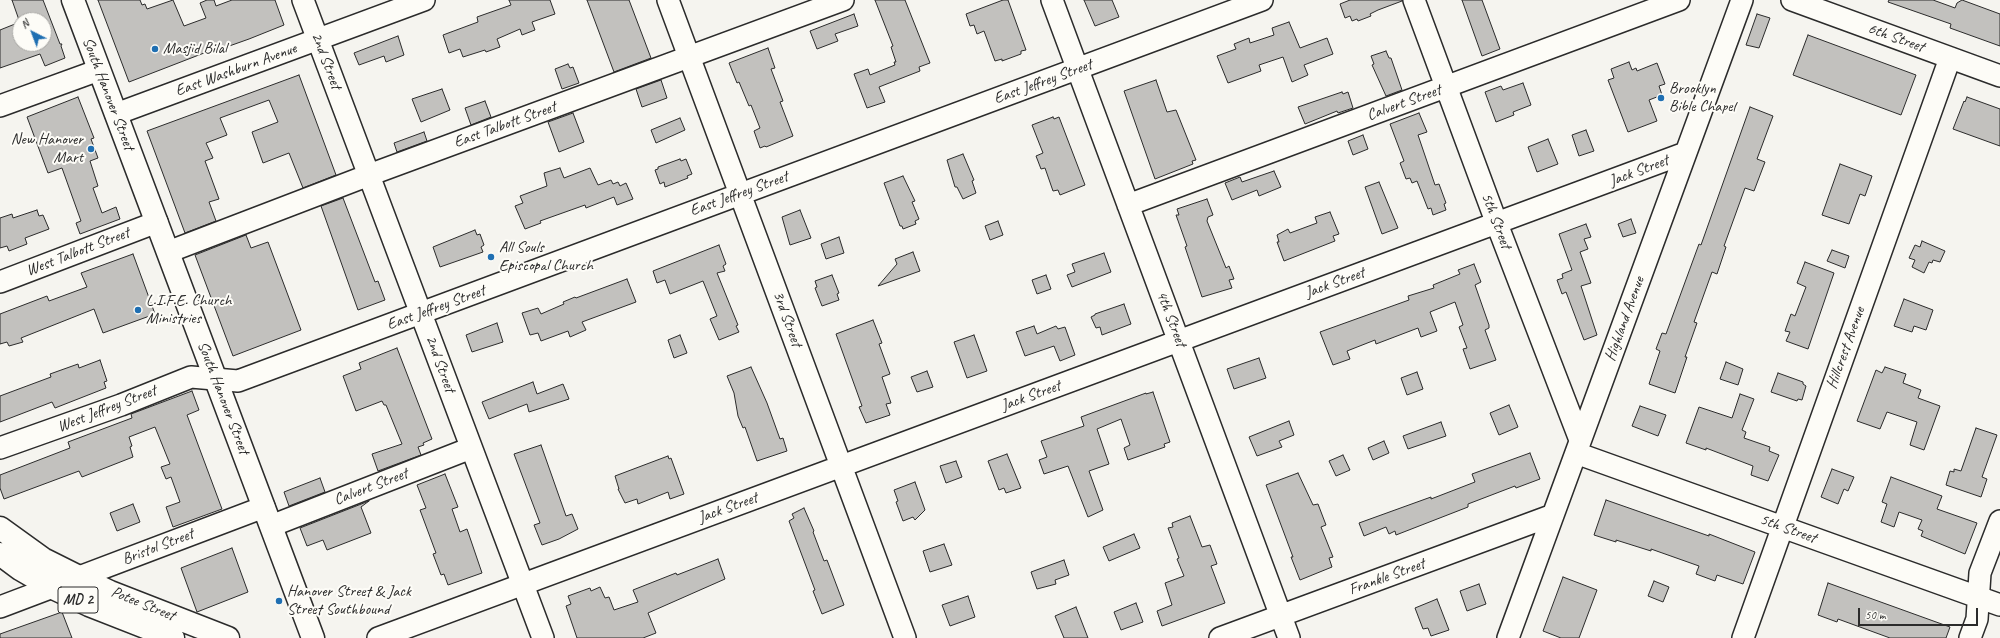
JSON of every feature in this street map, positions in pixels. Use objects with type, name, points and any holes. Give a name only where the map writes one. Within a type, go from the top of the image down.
[{"type":"main road","name":"South Hanover Street","points":[[73,0],[313,638]]},
{"type":"main road","name":"Potee Street","points":[[0,528],[43,559],[110,592],[228,638]]},
{"type":"main road","name":"Potee Street","points":[[0,554],[20,569],[51,587],[89,606],[173,638]]},
{"type":"street","name":"2nd Street","points":[[303,0],[543,638]]},
{"type":"street","name":"East Washburn Avenue","points":[[116,114],[424,0]]},
{"type":"street","name":"3rd Street","points":[[668,0],[905,638]]},
{"type":"street","name":"East Talbott Street","points":[[168,252],[369,175],[843,0]]},
{"type":"street","name":"4th Street","points":[[1052,0],[1180,341],[1289,638]]},
{"type":"street","name":"East Jeffrey Street","points":[[215,378],[238,381],[1262,0]]},
{"type":"street","name":"5th Street","points":[[1414,0],[1578,447],[1782,527],[2000,605]]},
{"type":"street","name":"Calvert Street","points":[[1128,205],[1679,0]]},
{"type":"street","name":"Highland Avenue","points":[[1508,638],[1742,0]]},
{"type":"street","name":"6th Street","points":[[1792,0],[2000,76]]},
{"type":"street","name":"Hillcrest Avenue","points":[[1743,638],[1950,58]]},
{"type":"street","points":[[0,106],[99,70]]},
{"type":"street","name":"Jack Street","points":[[378,638],[1685,153]]},
{"type":"street","name":"West Talbott Street","points":[[0,282],[157,222]]},
{"type":"street","name":"West Jeffrey Street","points":[[0,448],[121,405],[191,376],[215,378]]},
{"type":"street","name":"Calvert Street","points":[[267,516],[471,448]]},
{"type":"street","name":"Frankle Street","points":[[1220,638],[1554,515]]},
{"type":"street","name":"Bristol Street","points":[[0,607],[79,577],[267,516]]},
{"type":"street","points":[[1970,638],[1977,619],[1980,573],[2000,521]]},
{"type":"building","points":[[12,0],[43,0],[48,12],[16,12]]},
{"type":"building","points":[[98,0],[140,0],[142,5],[145,4],[147,9],[173,0],[184,26],[206,18],[200,3],[207,0],[214,0],[216,6],[232,0],[275,0],[284,25],[218,50],[217,48],[129,82]]},
{"type":"building","points":[[509,0],[550,0],[555,14],[532,22],[535,30],[522,35],[520,29],[497,39],[500,47],[463,57],[460,49],[449,53],[443,35],[478,22],[477,17],[511,5]]},
{"type":"building","points":[[587,0],[629,0],[651,58],[614,72]]},
{"type":"building","points":[[875,0],[905,0],[930,63],[919,67],[920,71],[879,87],[885,102],[867,108],[854,74],[868,69],[870,75],[895,65],[894,62],[896,62],[891,47],[893,46]]},
{"type":"building","points":[[1003,0],[1008,0],[1026,50],[1021,51],[1021,54],[1002,61],[1002,59],[995,61],[984,31],[977,34],[974,25],[970,26],[966,14]]},
{"type":"building","points":[[1084,0],[1112,0],[1119,17],[1095,26]]},
{"type":"building","points":[[1350,0],[1402,1],[1378,10],[1370,14],[1371,16],[1358,21],[1357,19],[1352,21],[1350,16],[1345,18],[1340,4]]},
{"type":"building","points":[[1462,0],[1482,0],[1500,49],[1482,56]]},
{"type":"building","points":[[1889,0],[1933,0],[1955,8],[1957,3],[1962,0],[2000,14],[2000,46],[1950,28],[1951,24],[1888,2]]},
{"type":"building","points":[[854,14],[858,26],[835,34],[838,41],[817,49],[810,31]]},
{"type":"building","points":[[1757,14],[1770,18],[1759,48],[1746,45]]},
{"type":"building","points":[[1289,22],[1300,48],[1327,38],[1333,54],[1304,65],[1308,75],[1292,82],[1283,57],[1259,65],[1261,71],[1228,83],[1217,56],[1236,49],[1234,44],[1249,38],[1250,43],[1274,35],[1272,28]]},
{"type":"building","points":[[52,23],[60,44],[62,44],[61,46],[65,58],[45,66],[40,54],[0,68],[0,30],[12,25],[12,52],[52,52]]},
{"type":"building","points":[[1808,35],[1916,75],[1901,115],[1793,75]]},
{"type":"building","points":[[398,36],[404,55],[386,62],[384,56],[359,65],[354,53]]},
{"type":"building","points":[[768,48],[775,68],[771,69],[783,101],[780,102],[793,136],[760,148],[754,131],[760,128],[751,105],[749,106],[729,63]]},
{"type":"building","points":[[1386,51],[1389,58],[1391,58],[1402,90],[1386,96],[1372,65],[1374,64],[1371,56]]},
{"type":"building","points":[[1629,62],[1632,70],[1636,68],[1637,71],[1657,63],[1665,84],[1659,86],[1662,95],[1649,100],[1657,121],[1628,132],[1608,80],[1614,78],[1611,69]]},
{"type":"building","points":[[568,64],[570,68],[573,67],[579,83],[562,89],[555,69]]},
{"type":"building","points":[[299,75],[336,175],[303,188],[289,153],[263,163],[252,132],[278,122],[269,100],[220,118],[227,135],[206,143],[213,158],[205,161],[219,199],[209,202],[216,221],[185,233],[147,131]]},
{"type":"building","points":[[661,80],[667,98],[642,107],[636,89]]},
{"type":"building","points":[[1156,80],[1167,112],[1176,110],[1196,160],[1192,161],[1193,164],[1155,179],[1124,91]]},
{"type":"building","points":[[1523,83],[1531,105],[1513,112],[1514,115],[1496,122],[1485,92],[1501,86],[1503,90]]},
{"type":"building","points":[[442,89],[450,110],[421,122],[412,99]]},
{"type":"building","points":[[1342,92],[1343,94],[1348,92],[1353,108],[1338,113],[1337,111],[1305,124],[1298,107]]},
{"type":"building","points":[[78,97],[94,138],[91,139],[98,158],[90,161],[98,186],[93,188],[102,213],[116,207],[120,219],[80,234],[76,223],[81,221],[62,168],[48,173],[27,117]]},
{"type":"building","points":[[1967,97],[2000,109],[2000,146],[1953,129]]},
{"type":"building","points":[[485,101],[491,117],[471,125],[465,108]]},
{"type":"building","points":[[1750,107],[1773,116],[1757,159],[1765,162],[1754,191],[1745,188],[1724,246],[1726,247],[1717,274],[1712,272],[1694,322],[1697,323],[1685,357],[1687,357],[1675,393],[1649,384],[1660,351],[1656,349],[1662,333],[1666,334],[1699,244],[1701,245]]},
{"type":"building","points":[[573,113],[584,142],[559,152],[548,122]]},
{"type":"building","points":[[1419,113],[1427,132],[1418,135],[1435,185],[1439,184],[1446,203],[1444,204],[1446,210],[1433,215],[1431,208],[1428,209],[1417,181],[1412,183],[1410,178],[1406,179],[1400,163],[1404,161],[1390,124]]},
{"type":"building","points":[[1053,117],[1054,119],[1059,117],[1085,185],[1060,195],[1058,190],[1053,191],[1045,168],[1041,169],[1036,156],[1043,153],[1032,125]]},
{"type":"building","points":[[680,118],[685,130],[656,143],[651,130]]},
{"type":"building","points":[[1586,130],[1594,151],[1579,156],[1572,135]]},
{"type":"building","points":[[424,132],[427,141],[397,152],[394,143]]},
{"type":"building","points":[[1363,135],[1368,149],[1353,155],[1348,141]]},
{"type":"building","points":[[1548,139],[1558,164],[1537,172],[1528,147]]},
{"type":"building","points":[[963,154],[974,180],[972,181],[976,193],[963,199],[957,187],[955,187],[947,160]]},
{"type":"building","points":[[680,159],[681,161],[686,159],[692,174],[687,176],[688,178],[665,187],[664,182],[660,184],[655,170],[658,169],[658,167]]},
{"type":"building","points":[[1840,164],[1872,176],[1865,196],[1860,194],[1849,224],[1822,215]]},
{"type":"building","points":[[560,168],[564,178],[590,168],[598,185],[611,180],[613,184],[618,182],[620,186],[626,183],[633,199],[617,205],[614,197],[586,208],[585,205],[540,221],[541,223],[525,229],[515,206],[523,203],[520,196],[547,186],[544,173]]},
{"type":"building","points":[[1274,171],[1281,187],[1259,196],[1257,190],[1232,200],[1225,183],[1240,177],[1242,182]]},
{"type":"building","points":[[903,176],[915,201],[912,202],[919,219],[915,221],[916,224],[903,229],[902,226],[900,226],[884,183]]},
{"type":"building","points":[[1379,182],[1398,228],[1382,234],[1365,187]]},
{"type":"building","points":[[343,198],[375,282],[378,281],[385,300],[358,310],[321,206]]},
{"type":"building","points":[[1207,199],[1213,215],[1208,217],[1207,221],[1226,268],[1229,266],[1234,279],[1229,280],[1232,288],[1202,297],[1176,215],[1179,215],[1177,209]]},
{"type":"building","points":[[37,210],[39,216],[43,215],[49,229],[25,238],[27,244],[9,251],[7,246],[0,248],[0,218],[12,214],[13,218]]},
{"type":"building","points":[[800,210],[811,238],[790,245],[782,217]]},
{"type":"building","points":[[1330,212],[1339,234],[1333,236],[1335,241],[1284,261],[1277,242],[1279,242],[1277,235],[1288,229],[1290,233],[1317,223],[1315,217]]},
{"type":"building","points":[[1631,219],[1636,233],[1623,237],[1618,224]]},
{"type":"building","points":[[998,221],[1003,235],[990,240],[985,226]]},
{"type":"building","points":[[1586,224],[1591,237],[1584,239],[1588,249],[1580,252],[1591,283],[1581,286],[1597,335],[1584,340],[1566,292],[1562,294],[1557,280],[1563,278],[1562,274],[1572,270],[1559,234]]},
{"type":"building","points":[[475,230],[477,235],[480,234],[484,245],[481,247],[483,252],[440,267],[433,247]]},
{"type":"building","points":[[246,235],[251,248],[268,242],[301,330],[233,356],[195,255]]},
{"type":"building","points":[[839,237],[844,253],[826,259],[821,244]]},
{"type":"building","points":[[1922,241],[1945,251],[1940,262],[1933,260],[1932,263],[1929,262],[1924,273],[1912,267],[1915,260],[1909,258],[1915,245],[1920,247]]},
{"type":"building","points":[[719,245],[726,264],[723,266],[725,271],[717,273],[738,325],[736,326],[739,332],[719,340],[710,319],[717,316],[703,281],[670,294],[665,280],[657,283],[653,271]]},
{"type":"building","points":[[1832,250],[1849,256],[1845,268],[1827,261]]},
{"type":"building","points":[[913,252],[920,271],[878,286],[897,264],[895,259]]},
{"type":"building","points":[[1104,253],[1111,272],[1072,287],[1067,275],[1075,272],[1072,264]]},
{"type":"building","points":[[133,254],[155,314],[103,333],[94,309],[21,338],[23,342],[9,346],[7,342],[0,344],[0,314],[47,296],[49,301],[87,287],[81,273]]},
{"type":"building","points":[[1805,262],[1834,273],[1808,349],[1786,341],[1790,332],[1785,331],[1791,314],[1795,316],[1806,287],[1797,283]]},
{"type":"building","points":[[1474,264],[1481,282],[1475,285],[1489,325],[1489,328],[1485,330],[1496,360],[1470,369],[1463,349],[1467,348],[1459,327],[1463,325],[1455,302],[1430,312],[1437,331],[1421,337],[1418,328],[1376,344],[1375,340],[1347,351],[1350,359],[1333,365],[1320,332],[1409,300],[1408,296],[1434,288],[1433,285],[1460,274],[1458,270]]},
{"type":"building","points":[[832,275],[839,293],[837,294],[839,300],[822,306],[815,288],[817,287],[815,281]]},
{"type":"building","points":[[1046,275],[1051,289],[1037,294],[1032,280]]},
{"type":"building","points":[[627,279],[636,302],[582,322],[586,330],[570,337],[568,331],[541,341],[538,333],[530,335],[522,313],[538,308],[541,314],[564,304],[563,302],[575,297],[576,298]]},
{"type":"building","points":[[1904,299],[1933,310],[1926,330],[1914,326],[1912,332],[1894,326]]},
{"type":"building","points":[[1124,304],[1131,324],[1102,335],[1100,327],[1096,328],[1091,317],[1095,314]]},
{"type":"building","points":[[873,320],[882,343],[879,344],[890,374],[882,377],[891,403],[886,404],[890,415],[866,423],[859,407],[862,406],[836,334]]},
{"type":"building","points":[[497,323],[503,342],[472,352],[466,335]]},
{"type":"building","points":[[1034,326],[1037,334],[1056,326],[1058,329],[1065,327],[1075,355],[1060,361],[1054,346],[1025,356],[1016,332]]},
{"type":"building","points":[[680,335],[687,353],[674,358],[668,340]]},
{"type":"building","points":[[974,335],[987,371],[967,378],[954,342]]},
{"type":"building","points":[[397,348],[432,439],[423,443],[424,445],[418,447],[421,455],[378,471],[372,454],[402,444],[386,405],[384,405],[382,401],[356,411],[343,376],[361,369],[359,363]]},
{"type":"building","points":[[1259,358],[1266,378],[1234,389],[1227,369]]},
{"type":"building","points":[[100,360],[107,381],[104,382],[106,388],[55,408],[52,402],[0,422],[0,396],[51,377],[50,374],[78,364],[79,368]]},
{"type":"building","points":[[1726,362],[1743,369],[1738,385],[1720,379]]},
{"type":"building","points":[[751,367],[767,403],[780,439],[783,438],[787,451],[757,461],[745,427],[743,428],[738,416],[734,393],[727,376]]},
{"type":"building","points":[[1885,367],[1906,374],[1903,383],[1921,390],[1918,398],[1940,406],[1924,450],[1910,445],[1917,422],[1887,412],[1880,429],[1857,421],[1876,370],[1882,373]]},
{"type":"building","points":[[927,371],[933,387],[917,392],[911,377]]},
{"type":"building","points":[[1417,372],[1423,389],[1407,395],[1401,378]]},
{"type":"building","points":[[1778,373],[1803,382],[1806,386],[1802,400],[1798,399],[1797,401],[1771,392]]},
{"type":"building","points":[[533,382],[537,394],[563,384],[569,399],[529,412],[527,404],[489,419],[482,402]]},
{"type":"building","points":[[192,391],[199,410],[187,415],[222,509],[173,527],[166,507],[180,502],[171,477],[166,479],[161,467],[170,464],[155,427],[129,437],[133,457],[82,477],[79,471],[4,499],[0,488],[0,475],[70,448],[68,442],[132,418],[131,414]]},
{"type":"building","points":[[1153,392],[1170,442],[1164,444],[1165,447],[1128,460],[1124,448],[1130,445],[1121,419],[1097,429],[1109,464],[1089,471],[1103,510],[1088,517],[1068,466],[1044,474],[1039,460],[1047,457],[1041,441],[1084,426],[1081,417],[1146,393]]},
{"type":"building","points":[[1740,394],[1754,399],[1742,430],[1746,432],[1744,438],[1770,447],[1769,451],[1779,455],[1768,481],[1751,475],[1753,466],[1706,448],[1706,450],[1686,443],[1699,407],[1732,418]]},
{"type":"building","points":[[1509,405],[1518,427],[1499,435],[1490,413]]},
{"type":"building","points":[[1640,406],[1666,415],[1658,436],[1632,426]]},
{"type":"building","points":[[1289,421],[1294,435],[1279,441],[1282,447],[1257,456],[1249,437]]},
{"type":"building","points":[[1441,422],[1446,436],[1408,449],[1403,436]]},
{"type":"building","points":[[1976,428],[1997,435],[1982,477],[1987,479],[1981,497],[1946,485],[1950,471],[1954,472],[1954,469],[1961,471]]},
{"type":"building","points":[[1384,441],[1389,453],[1373,460],[1368,448]]},
{"type":"building","points":[[541,445],[566,516],[572,514],[578,529],[559,539],[542,545],[534,525],[540,523],[514,454]]},
{"type":"building","points":[[1530,453],[1540,479],[1516,488],[1515,486],[1468,504],[1468,507],[1396,535],[1395,531],[1389,534],[1386,527],[1364,536],[1359,523],[1431,497],[1431,499],[1475,482],[1472,474]]},
{"type":"building","points":[[1007,454],[1021,488],[1006,493],[1004,488],[999,490],[988,461]]},
{"type":"building","points":[[1343,455],[1350,470],[1336,476],[1329,461]]},
{"type":"building","points":[[668,456],[669,459],[671,458],[684,494],[670,499],[668,492],[638,504],[637,499],[625,503],[618,489],[615,476]]},
{"type":"building","points":[[956,461],[962,477],[946,483],[940,466]]},
{"type":"building","points":[[1832,469],[1854,477],[1848,491],[1844,489],[1838,504],[1821,497]]},
{"type":"building","points":[[1298,473],[1313,505],[1318,504],[1326,525],[1321,527],[1333,557],[1329,558],[1332,567],[1300,580],[1266,485]]},
{"type":"building","points":[[445,474],[458,507],[452,509],[460,532],[467,529],[482,573],[448,585],[444,574],[441,575],[433,554],[436,553],[420,510],[426,508],[417,485]]},
{"type":"building","points":[[1891,477],[1942,496],[1937,509],[1977,523],[1965,554],[1921,536],[1923,531],[1918,529],[1922,520],[1899,512],[1894,527],[1881,522],[1887,504],[1882,502]]},
{"type":"building","points":[[320,478],[325,492],[289,506],[284,492]]},
{"type":"building","points":[[915,482],[925,510],[915,520],[913,517],[903,521],[896,502],[898,501],[894,490]]},
{"type":"building","points":[[1606,500],[1709,536],[1709,534],[1755,552],[1743,584],[1717,575],[1715,581],[1696,574],[1699,566],[1651,549],[1651,551],[1594,535]]},
{"type":"building","points":[[369,501],[361,507],[371,533],[327,550],[323,540],[307,546],[300,528]]},
{"type":"building","points":[[133,504],[140,522],[117,531],[110,513]]},
{"type":"building","points":[[804,508],[814,531],[813,532],[824,561],[827,560],[844,605],[822,614],[813,591],[815,590],[789,521],[794,518],[792,514]]},
{"type":"building","points":[[1190,516],[1202,547],[1210,545],[1217,564],[1211,566],[1225,603],[1162,626],[1157,611],[1172,605],[1165,583],[1184,576],[1177,559],[1179,558],[1168,528],[1173,527],[1172,523]]},
{"type":"building","points":[[1134,534],[1140,548],[1109,561],[1103,547]]},
{"type":"building","points":[[944,544],[952,565],[930,572],[923,551]]},
{"type":"building","points":[[232,548],[248,592],[197,612],[181,568]]},
{"type":"building","points":[[718,559],[725,579],[648,613],[656,633],[643,638],[577,638],[566,606],[571,604],[568,596],[590,588],[591,591],[600,587],[605,598],[609,597],[614,610],[638,602],[633,590],[676,573],[677,575]]},
{"type":"building","points":[[1064,560],[1069,575],[1055,580],[1056,584],[1037,589],[1031,572]]},
{"type":"building","points":[[1563,577],[1597,590],[1579,638],[1561,638],[1543,631]]},
{"type":"building","points":[[1654,581],[1669,587],[1663,602],[1648,596]]},
{"type":"building","points":[[1828,583],[1950,627],[1946,638],[1890,638],[1838,619],[1837,622],[1818,615]]},
{"type":"building","points":[[1479,584],[1486,604],[1467,611],[1460,591]]},
{"type":"building","points":[[968,596],[975,617],[950,626],[942,605]]},
{"type":"building","points":[[1437,599],[1449,630],[1431,636],[1428,628],[1423,629],[1415,608]]},
{"type":"building","points":[[1136,603],[1143,622],[1121,630],[1114,612]]},
{"type":"building","points":[[1076,607],[1088,638],[1064,638],[1055,616]]},
{"type":"building","points":[[62,612],[72,638],[0,638],[0,634]]},
{"type":"place","name":"Masjid Bilal","points":[[155,49]]},
{"type":"place","name":"Brooklyn Bible Chapel","points":[[1661,98]]},
{"type":"place","name":"New Hanover Mart","points":[[91,149]]},
{"type":"place","name":"All Souls Episcopal Church","points":[[491,257]]},
{"type":"place","name":"L.I.F.E. Church Ministries","points":[[138,310]]},
{"type":"place","name":"Hanover Street & Jack Street Southbound","points":[[279,601]]}]
